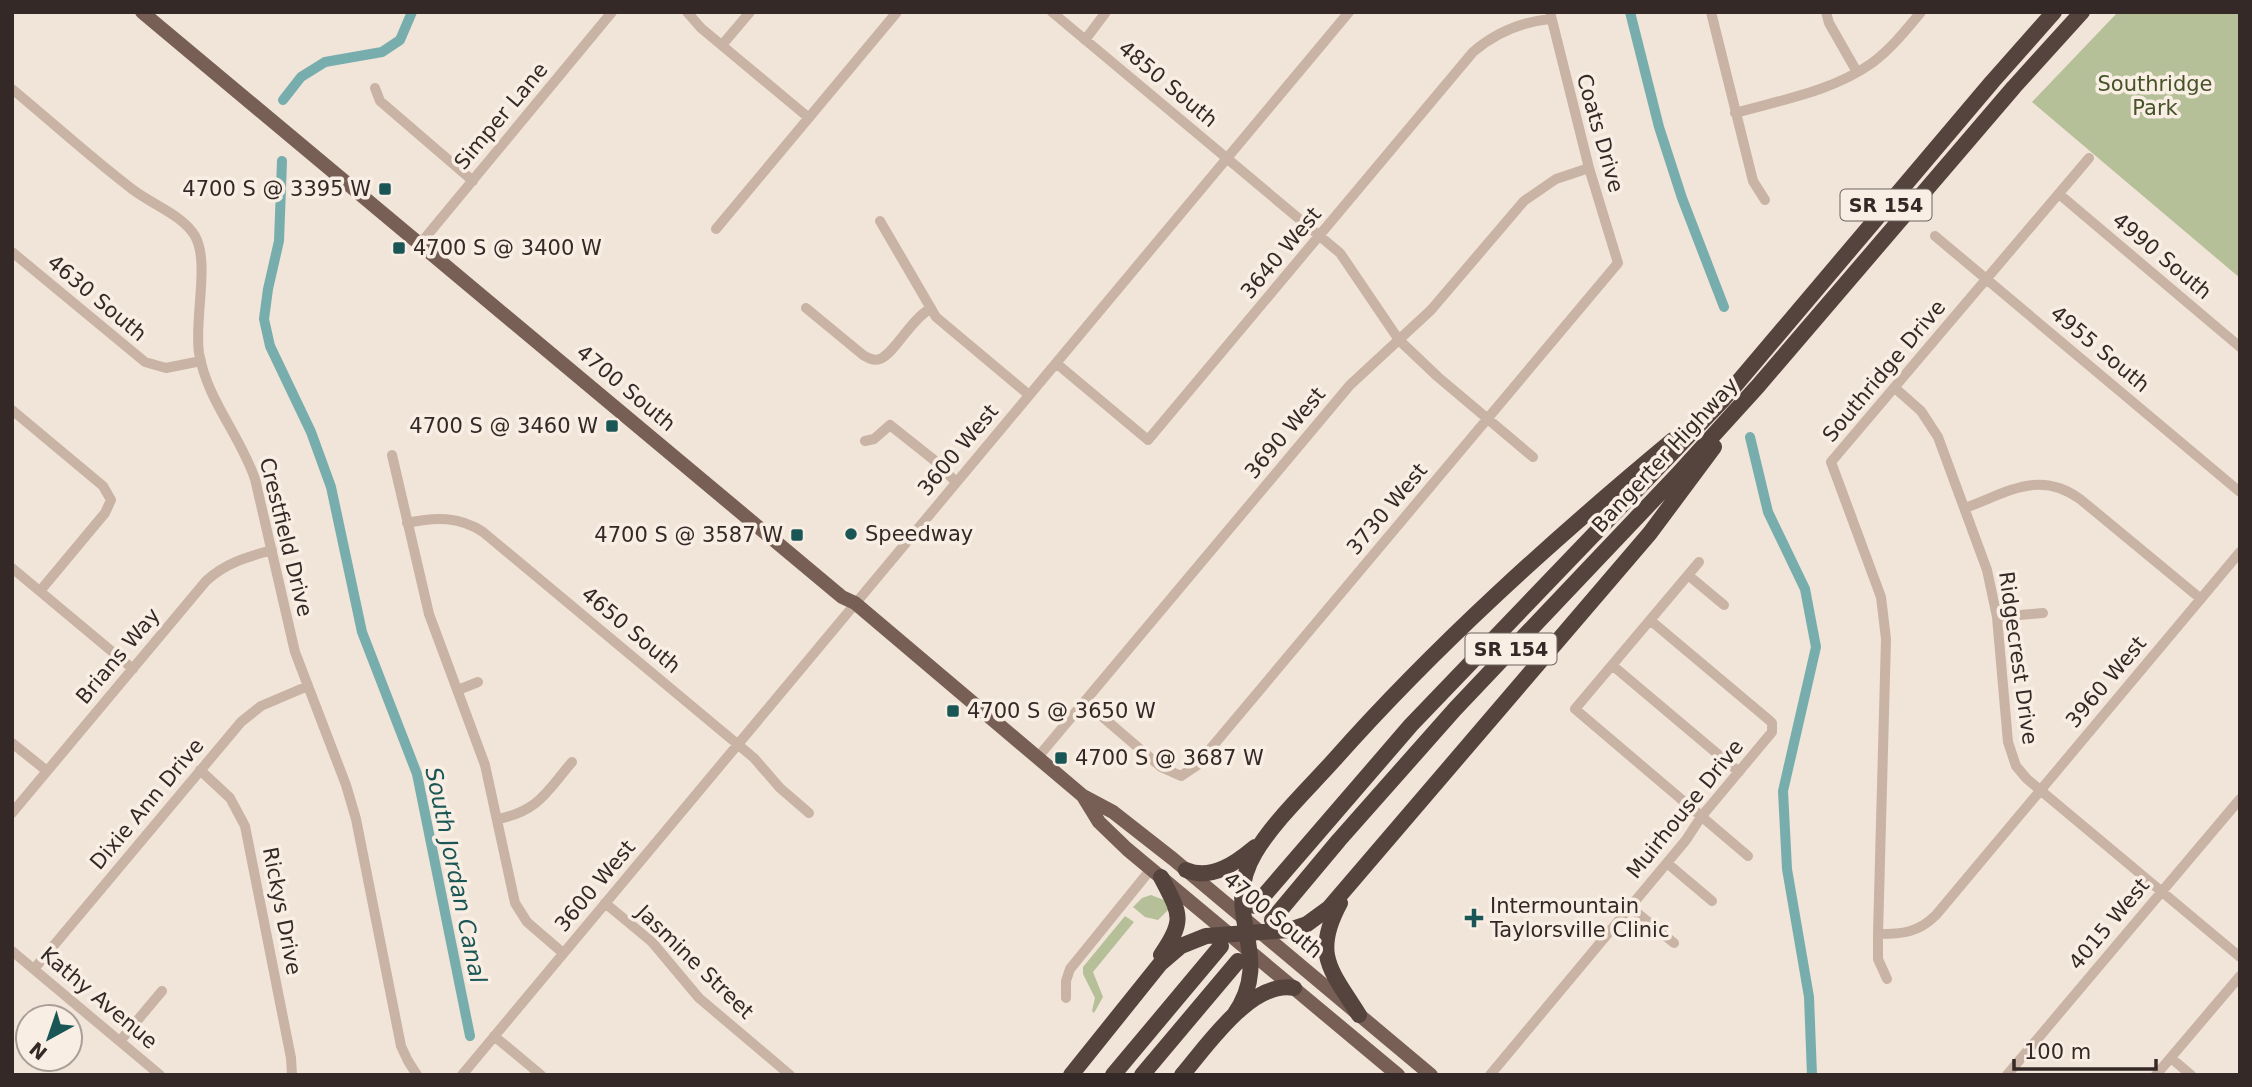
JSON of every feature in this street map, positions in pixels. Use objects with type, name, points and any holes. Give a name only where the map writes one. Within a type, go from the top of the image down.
[{"type":"highway","name":"Bangerter Highway","points":[[1255,906],[1411,725],[1721,401],[2054,12]]},
{"type":"highway","name":"Bangerter Highway","points":[[1113,1075],[1670,483],[1758,386],[2082,12]]},
{"type":"highway","points":[[1071,1075],[1166,957],[1181,946],[1206,936],[1289,930],[1307,924],[1323,914],[1351,885],[1650,533],[1758,386]]},
{"type":"highway","points":[[1234,1015],[1248,988],[1252,971],[1244,956],[1246,934],[1241,897],[1244,879],[1255,851],[1364,726],[1434,654],[1587,513],[1721,401]]},
{"type":"highway","points":[[1186,870],[1198,874],[1214,872],[1238,859],[1267,836]]},
{"type":"highway","points":[[1144,984],[1177,927],[1175,905],[1156,873]]},
{"type":"highway","points":[[1351,885],[1332,918],[1325,950],[1333,972],[1359,1014]]},
{"type":"highway","points":[[1142,1075],[1244,956]]},
{"type":"highway","points":[[1181,1075],[1234,1015],[1254,999],[1272,989],[1294,988]]},
{"type":"main road","name":"4700 South","points":[[142,12],[842,597],[855,603],[1083,796],[1113,812],[1242,916]]},
{"type":"main road","name":"4700 South","points":[[1083,796],[1093,814],[1107,830],[1156,873],[1359,1014],[1431,1075]]},
{"type":"main road","name":"4700 South","points":[[1244,956],[1294,988],[1398,1075]]},
{"type":"street","name":"Simper Lane","points":[[420,244],[612,12]]},
{"type":"street","points":[[687,12],[722,46],[809,118]]},
{"type":"street","points":[[722,46],[750,12]]},
{"type":"street","points":[[716,229],[897,12]]},
{"type":"street","name":"4850 South","points":[[1052,12],[1340,253],[1399,340],[1533,457]]},
{"type":"street","points":[[1084,40],[1106,12]]},
{"type":"street","name":"3600 West","points":[[462,1075],[1349,12]]},
{"type":"street","points":[[1711,12],[1753,181],[1765,200]]},
{"type":"street","points":[[1826,12],[1829,23],[1857,72]]},
{"type":"street","points":[[1735,113],[1817,90],[1857,72],[1891,47],[1921,12]]},
{"type":"street","name":"3640 West","points":[[1056,363],[1149,440],[1473,52],[1485,42],[1515,27],[1550,16]]},
{"type":"street","name":"Coats Drive","points":[[1550,16],[1588,168],[1618,263]]},
{"type":"street","points":[[375,88],[380,102],[473,181]]},
{"type":"street","name":"Crestfield Drive","points":[[12,89],[132,189],[185,224],[194,233],[200,246],[202,259],[197,326],[201,361],[213,400],[251,468],[295,652],[352,802],[401,1046],[417,1075]]},
{"type":"street","name":"Southridge Drive","points":[[1887,979],[1878,959],[1886,639],[1881,597],[1831,463],[2089,158]]},
{"type":"street","name":"3690 West","points":[[1038,757],[1350,385],[1436,305],[1524,201],[1556,179],[1588,168]]},
{"type":"street","name":"4990 South","points":[[2059,194],[2240,346]]},
{"type":"street","points":[[880,221],[930,309],[943,324],[1029,395]]},
{"type":"street","name":"4955 South","points":[[1935,236],[2240,492]]},
{"type":"street","name":"4630 South","points":[[12,252],[145,362],[166,368],[201,361]]},
{"type":"street","name":"3730 West","points":[[1085,702],[1161,767],[1181,775],[1196,766],[1618,263]]},
{"type":"street","points":[[806,308],[863,355],[873,360],[882,358],[913,321],[930,309]]},
{"type":"street","name":"Ridgecrest Drive","points":[[1895,388],[1932,424],[1987,570],[1997,617],[2011,754],[2016,766],[2240,957]]},
{"type":"street","points":[[12,410],[103,486],[111,500],[105,513],[40,591]]},
{"type":"street","points":[[865,441],[874,439],[890,425],[957,482]]},
{"type":"street","points":[[392,456],[426,603],[485,765],[518,909],[532,928],[563,953]]},
{"type":"street","points":[[1965,508],[2027,485],[2044,483],[2059,486],[2080,499],[2201,599]]},
{"type":"street","name":"4650 South","points":[[407,523],[434,518],[452,519],[468,523],[483,532],[738,744],[762,766],[780,788],[810,813]]},
{"type":"street","name":"Brians Way","points":[[12,813],[211,576],[235,561],[272,550]]},
{"type":"street","name":"3960 West","points":[[1878,933],[1910,932],[1928,923],[2240,552]]},
{"type":"street","points":[[1699,562],[1575,709],[1748,856]]},
{"type":"street","points":[[12,568],[133,669]]},
{"type":"street","points":[[1688,575],[1724,605]]},
{"type":"street","points":[[1997,617],[2043,613]]},
{"type":"street","name":"Muirhouse Drive","points":[[1490,1075],[1686,840],[1701,817],[1773,728],[1769,720],[1650,620]]},
{"type":"street","points":[[1612,665],[1739,772]]},
{"type":"street","points":[[458,690],[478,682]]},
{"type":"street","name":"Dixie Ann Drive","points":[[34,969],[241,722],[268,702],[308,686]]},
{"type":"street","points":[[12,743],[47,771]]},
{"type":"street","points":[[498,819],[522,814],[533,807],[572,762]]},
{"type":"street","name":"Rickys Drive","points":[[200,770],[230,798],[245,827],[289,1045],[292,1075]]},
{"type":"street","name":"4015 West","points":[[2007,1075],[2240,799]]},
{"type":"street","points":[[1667,863],[1712,901]]},
{"type":"street","points":[[1066,998],[1066,981],[1070,969],[1156,873]]},
{"type":"street","name":"Jasmine Street","points":[[605,903],[652,942],[699,998],[790,1075]]},
{"type":"street","points":[[1630,907],[1674,943]]},
{"type":"street","name":"Kathy Avenue","points":[[12,951],[160,1075]]},
{"type":"street","points":[[2156,1075],[2240,976]]},
{"type":"street","points":[[120,1041],[162,991]]},
{"type":"street","points":[[494,1036],[541,1075]]},
{"type":"street","points":[[2171,1058],[2191,1075]]},
{"type":"green space","name":"Southridge Park","points":[[2118,12],[2240,12],[2240,278],[2032,102]]},
{"type":"green space","points":[[1151,895],[1164,900],[1171,907],[1158,920],[1145,917],[1133,907],[1142,898]]},
{"type":"green space","points":[[1125,916],[1134,922],[1093,972],[1103,997],[1094,1013],[1092,1011],[1095,998],[1083,974],[1083,967]]},
{"type":"waterway","name":"South Jordan Canal","points":[[283,100],[301,77],[325,62],[382,52],[400,40],[412,12]]},
{"type":"waterway","points":[[1630,12],[1659,127],[1682,198],[1724,307]]},
{"type":"waterway","name":"South Jordan Canal","points":[[282,161],[279,241],[264,319],[270,346],[311,432],[331,487],[362,632],[417,774],[470,1036]]},
{"type":"waterway","points":[[1750,437],[1768,512],[1805,589],[1816,647],[1783,791],[1787,869],[1809,997],[1812,1075]]},
{"type":"place","name":"4700 S @ 3395 W","points":[[385,189]]},
{"type":"place","name":"4700 S @ 3400 W","points":[[399,248]]},
{"type":"place","name":"4700 S @ 3460 W","points":[[612,426]]},
{"type":"place","name":"Speedway","points":[[851,534]]},
{"type":"place","name":"4700 S @ 3587 W","points":[[797,535]]},
{"type":"place","name":"4700 S @ 3650 W","points":[[953,711]]},
{"type":"place","name":"4700 S @ 3687 W","points":[[1061,758]]},
{"type":"place","name":"Intermountain Taylorsville Clinic","points":[[1474,918]]}]
